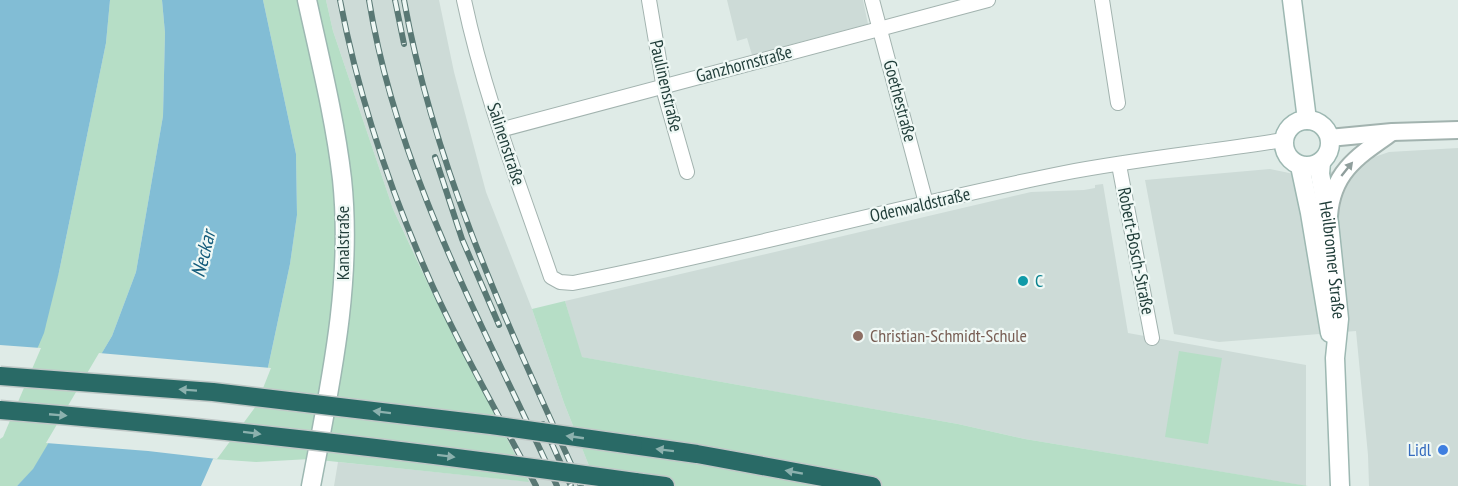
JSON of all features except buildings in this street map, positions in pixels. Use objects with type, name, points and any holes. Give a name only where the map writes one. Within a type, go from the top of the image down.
[{"type":"highway","points":[[0,376],[213,392],[491,425],[697,454],[872,486]]},
{"type":"highway","points":[[0,410],[202,427],[490,461],[665,486]]},
{"type":"main road","name":"Kanalstraße","points":[[307,0],[336,136],[344,215],[343,294],[334,370],[311,486]]},
{"type":"main road","points":[[1292,0],[1307,120]]},
{"type":"main road","points":[[1307,120],[1321,125],[1329,138],[1329,152],[1315,166],[1300,166],[1293,162],[1287,156],[1283,140],[1291,126],[1307,120]]},
{"type":"main road","name":"Heilbronner Straße","points":[[1321,162],[1320,174],[1329,223],[1339,319],[1335,358]]},
{"type":"main road","name":"Heilbronner Straße","points":[[1300,166],[1335,358],[1340,486]]},
{"type":"street","name":"Salinenstraße","points":[[464,0],[500,130],[551,277],[560,282]]},
{"type":"street","name":"Paulinenstraße","points":[[649,0],[663,86],[687,172]]},
{"type":"street","name":"Goethestraße","points":[[872,0],[926,203]]},
{"type":"street","name":"Ganzhornstraße","points":[[500,130],[988,0]]},
{"type":"street","points":[[1102,0],[1118,103]]},
{"type":"street","points":[[1329,138],[1392,132],[1458,130]]},
{"type":"street","points":[[1329,223],[1330,204],[1344,171],[1360,154],[1392,132]]},
{"type":"street","name":"Odenwaldstraße","points":[[560,282],[573,283],[643,270],[926,203],[1053,176],[1283,140]]},
{"type":"street","name":"Robert-Bosch-Straße","points":[[1119,165],[1152,338]]},
{"type":"shaded area","points":[[326,0],[439,0],[454,72],[486,192],[597,486],[334,486],[338,462],[522,481],[393,209],[333,31]]},
{"type":"shaded area","points":[[727,0],[863,0],[868,24],[752,55],[747,38],[737,41]]},
{"type":"shaded area","points":[[1458,148],[1458,486],[1369,486],[1356,331],[1219,342],[1174,334],[1145,180],[1270,169],[1313,178],[1389,152]]},
{"type":"shaded area","name":"Christian-Schmidt-Schule","points":[[1103,184],[1128,333],[1306,365],[1306,486],[1025,439],[958,424],[581,357],[565,301],[1031,192],[1084,190]]},
{"type":"green space","points":[[110,0],[162,0],[165,33],[163,116],[136,272],[112,336],[33,470],[17,486],[0,486],[0,436],[59,272],[106,43]]},
{"type":"green space","points":[[263,0],[326,0],[333,31],[393,209],[430,288],[529,482],[310,459],[256,462],[213,459],[267,372],[290,264],[297,215],[296,154]]},
{"type":"green space","points":[[565,301],[582,357],[958,424],[1025,439],[1308,486],[597,486],[564,403],[532,309]]},
{"type":"green space","points":[[1179,351],[1222,358],[1208,444],[1165,437]]},
{"type":"water","points":[[0,0],[110,0],[106,43],[59,272],[44,333],[0,436]]},
{"type":"water","name":"Neckar","points":[[162,0],[263,0],[296,154],[297,215],[290,264],[267,372],[254,404],[213,459],[201,486],[17,486],[33,469],[112,336],[136,272],[163,116],[165,33]]},
{"type":"pier","points":[[0,345],[41,348],[3,437],[0,439]]},
{"type":"pier","points":[[99,353],[271,368],[256,406],[217,459],[46,443]]},
{"type":"railway","points":[[340,0],[364,100],[409,230],[448,319],[536,486]]},
{"type":"railway","points":[[369,0],[382,64],[400,127],[422,188],[446,249],[557,486]]},
{"type":"railway","points":[[395,0],[404,44]]},
{"type":"railway","points":[[404,0],[418,64],[455,188],[477,248],[527,368],[581,486]]},
{"type":"railway","points":[[435,157],[462,239],[499,325]]},
{"type":"railway","points":[[543,424],[571,486]]},
{"type":"place","name":"C","points":[[1023,281]]},
{"type":"place","name":"Christian-Schmidt-Schule","points":[[858,336]]},
{"type":"place","name":"Lidl","points":[[1443,450]]}]
